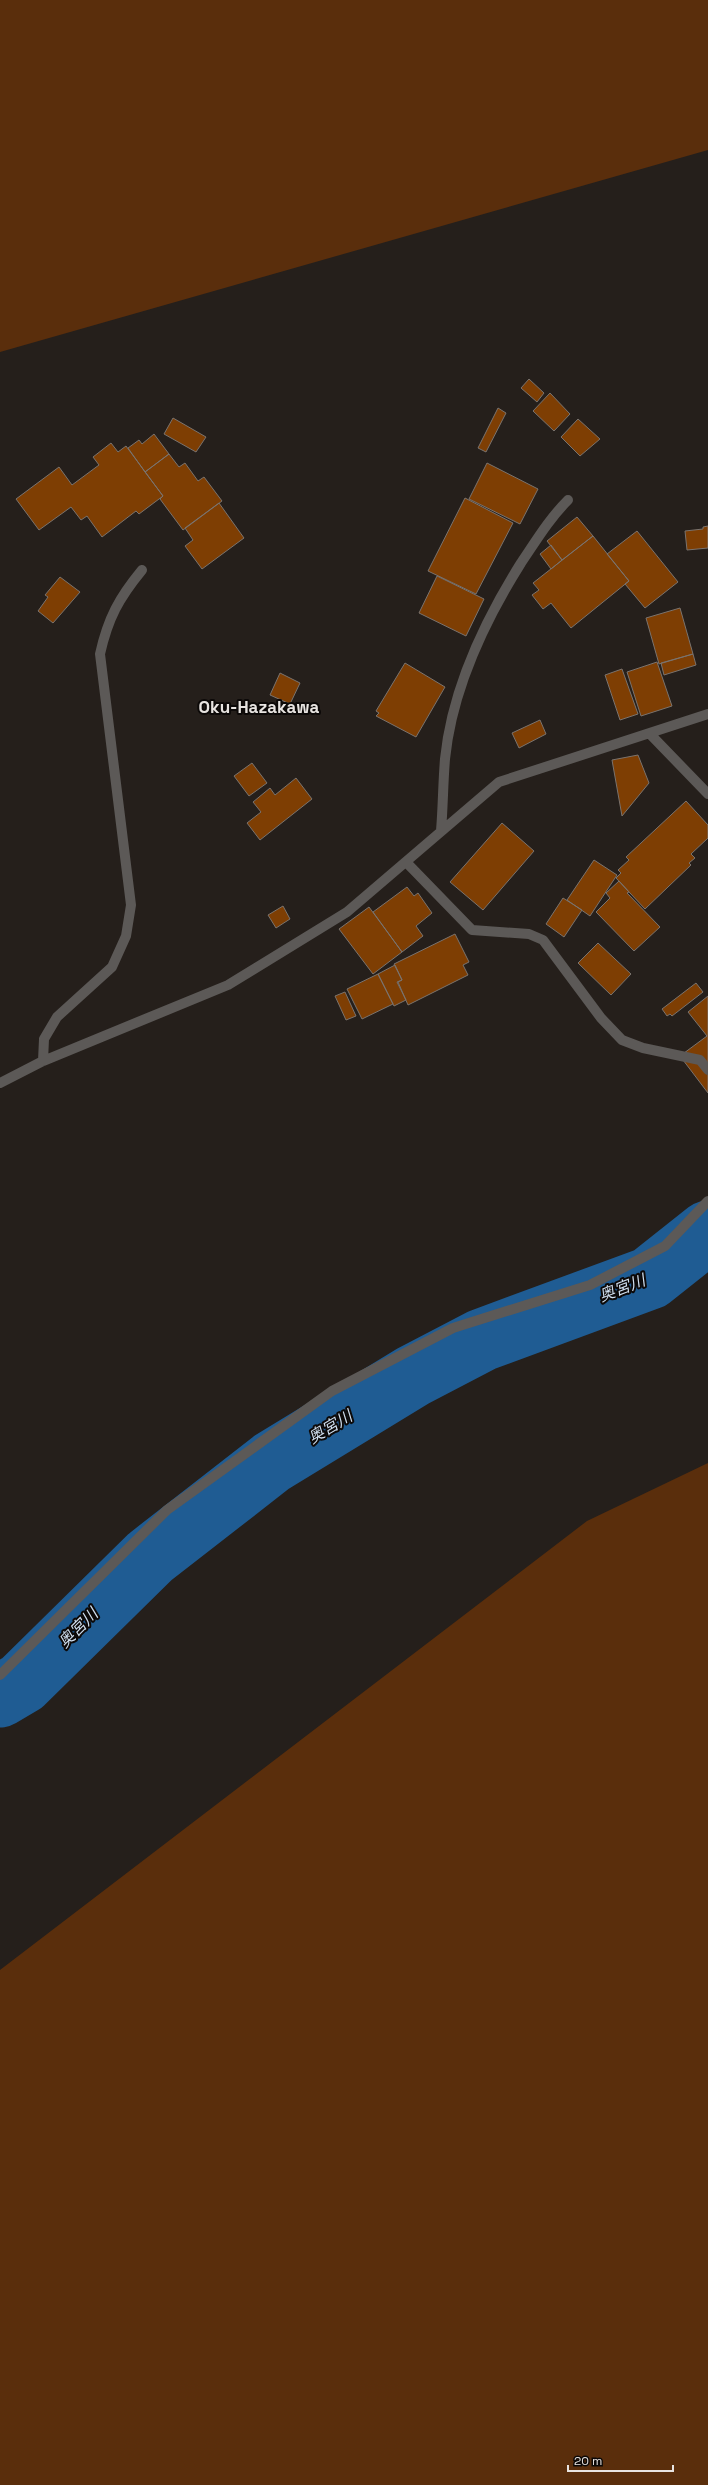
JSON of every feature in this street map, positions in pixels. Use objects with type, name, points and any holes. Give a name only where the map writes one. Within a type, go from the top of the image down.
[{"type":"street","points":[[441,831],[445,758],[455,708],[471,655],[507,586],[553,515],[568,500]]},
{"type":"street","points":[[43,1061],[44,1039],[57,1017],[112,966],[126,936],[131,905],[100,654],[107,624],[126,590],[142,570]]},
{"type":"street","points":[[0,1083],[43,1061],[228,985],[347,912],[500,782],[708,714]]},
{"type":"street","points":[[650,734],[708,794]]},
{"type":"street","points":[[406,862],[472,930],[528,934],[543,940],[601,1018],[622,1040],[643,1048],[700,1060],[708,1070]]},
{"type":"street","points":[[0,1675],[167,1510],[332,1391],[453,1328],[590,1285],[665,1246],[708,1201]]},
{"type":"shaded area","points":[[0,0],[708,0],[708,150],[0,352]]},
{"type":"shaded area","points":[[708,1463],[708,2485],[0,2485],[0,1970],[587,1521]]},
{"type":"building","points":[[529,379],[544,393],[537,402],[521,388]]},
{"type":"building","points":[[550,393],[570,414],[554,431],[533,411]]},
{"type":"building","points":[[498,408],[506,413],[486,452],[478,448]]},
{"type":"building","points":[[173,418],[206,437],[196,452],[164,434]]},
{"type":"building","points":[[578,419],[600,439],[580,456],[561,437]]},
{"type":"building","points":[[154,434],[169,454],[145,472],[128,448],[139,440],[142,444]]},
{"type":"building","points":[[111,443],[118,452],[126,446],[163,496],[139,514],[136,511],[102,537],[87,516],[81,520],[71,507],[39,530],[16,499],[59,467],[72,485],[99,465],[93,457]]},
{"type":"building","points":[[169,454],[179,467],[185,463],[198,481],[204,477],[222,501],[183,530],[160,499],[163,496],[145,472]]},
{"type":"building","points":[[487,463],[538,489],[520,524],[469,499]]},
{"type":"building","points":[[465,498],[513,523],[476,594],[428,571]]},
{"type":"building","points":[[219,503],[244,538],[202,569],[185,546],[193,540],[185,528]]},
{"type":"building","points":[[577,517],[593,536],[562,560],[547,541]]},
{"type":"building","points":[[708,526],[708,548],[687,550],[685,531],[703,529],[703,527]]},
{"type":"building","points":[[637,531],[678,582],[645,608],[625,584],[629,581],[607,554]]},
{"type":"building","points":[[593,536],[629,581],[571,628],[551,603],[543,609],[532,595],[539,590],[533,583]]},
{"type":"building","points":[[551,545],[562,560],[551,569],[540,554]]},
{"type":"building","points":[[437,576],[484,599],[466,636],[419,613]]},
{"type":"building","points":[[60,577],[80,592],[53,623],[38,611],[48,597],[45,595]]},
{"type":"building","points":[[680,608],[693,654],[659,664],[646,618]]},
{"type":"building","points":[[693,654],[696,665],[664,675],[661,663]]},
{"type":"building","points":[[657,662],[672,706],[641,716],[627,672]]},
{"type":"building","points":[[405,663],[445,687],[416,737],[376,716],[379,713],[376,711]]},
{"type":"building","points":[[622,669],[638,714],[620,720],[605,675]]},
{"type":"building","points":[[280,673],[300,683],[290,704],[270,695]]},
{"type":"building","points":[[540,720],[546,734],[519,748],[512,733]]},
{"type":"building","points":[[638,755],[649,783],[622,816],[612,760]]},
{"type":"building","points":[[252,763],[267,783],[249,796],[234,776]]},
{"type":"building","points":[[296,778],[312,799],[260,840],[247,823],[261,812],[253,802],[270,788],[275,795]]},
{"type":"building","points":[[686,801],[708,825],[708,838],[691,854],[695,858],[689,863],[691,865],[645,909],[616,878],[621,873],[618,870],[629,860],[626,857]]},
{"type":"building","points":[[502,823],[534,851],[483,910],[450,882]]},
{"type":"building","points":[[594,860],[617,875],[590,916],[567,900]]},
{"type":"building","points":[[619,881],[629,892],[627,893],[660,927],[634,951],[596,912],[610,898],[606,893]]},
{"type":"building","points":[[407,887],[414,896],[418,893],[432,913],[416,926],[423,936],[402,952],[373,912]]},
{"type":"building","points":[[563,898],[582,910],[564,937],[546,924]]},
{"type":"building","points":[[283,906],[290,919],[276,928],[268,915]]},
{"type":"building","points":[[369,907],[402,952],[373,974],[339,929]]},
{"type":"building","points":[[455,934],[469,962],[463,965],[468,975],[408,1005],[398,982],[402,980],[394,964]]},
{"type":"building","points":[[598,943],[631,974],[611,995],[578,963]]},
{"type":"building","points":[[395,965],[402,980],[397,982],[406,1000],[394,1006],[378,974]]},
{"type":"building","points":[[378,974],[393,1004],[362,1019],[347,989]]},
{"type":"building","points":[[696,983],[703,992],[672,1016],[670,1014],[667,1016],[662,1009]]},
{"type":"building","points":[[345,992],[356,1016],[346,1020],[335,996]]},
{"type":"building","points":[[708,996],[708,1093],[680,1056],[707,1036],[688,1012]]},
{"type":"waterway","name":"奥宮川","points":[[0,1696],[22,1683],[150,1557],[272,1462],[413,1376],[482,1340],[650,1278],[708,1232]]},
{"type":"district","name":"Oku-Hazakawa","points":[[259,707]]}]
